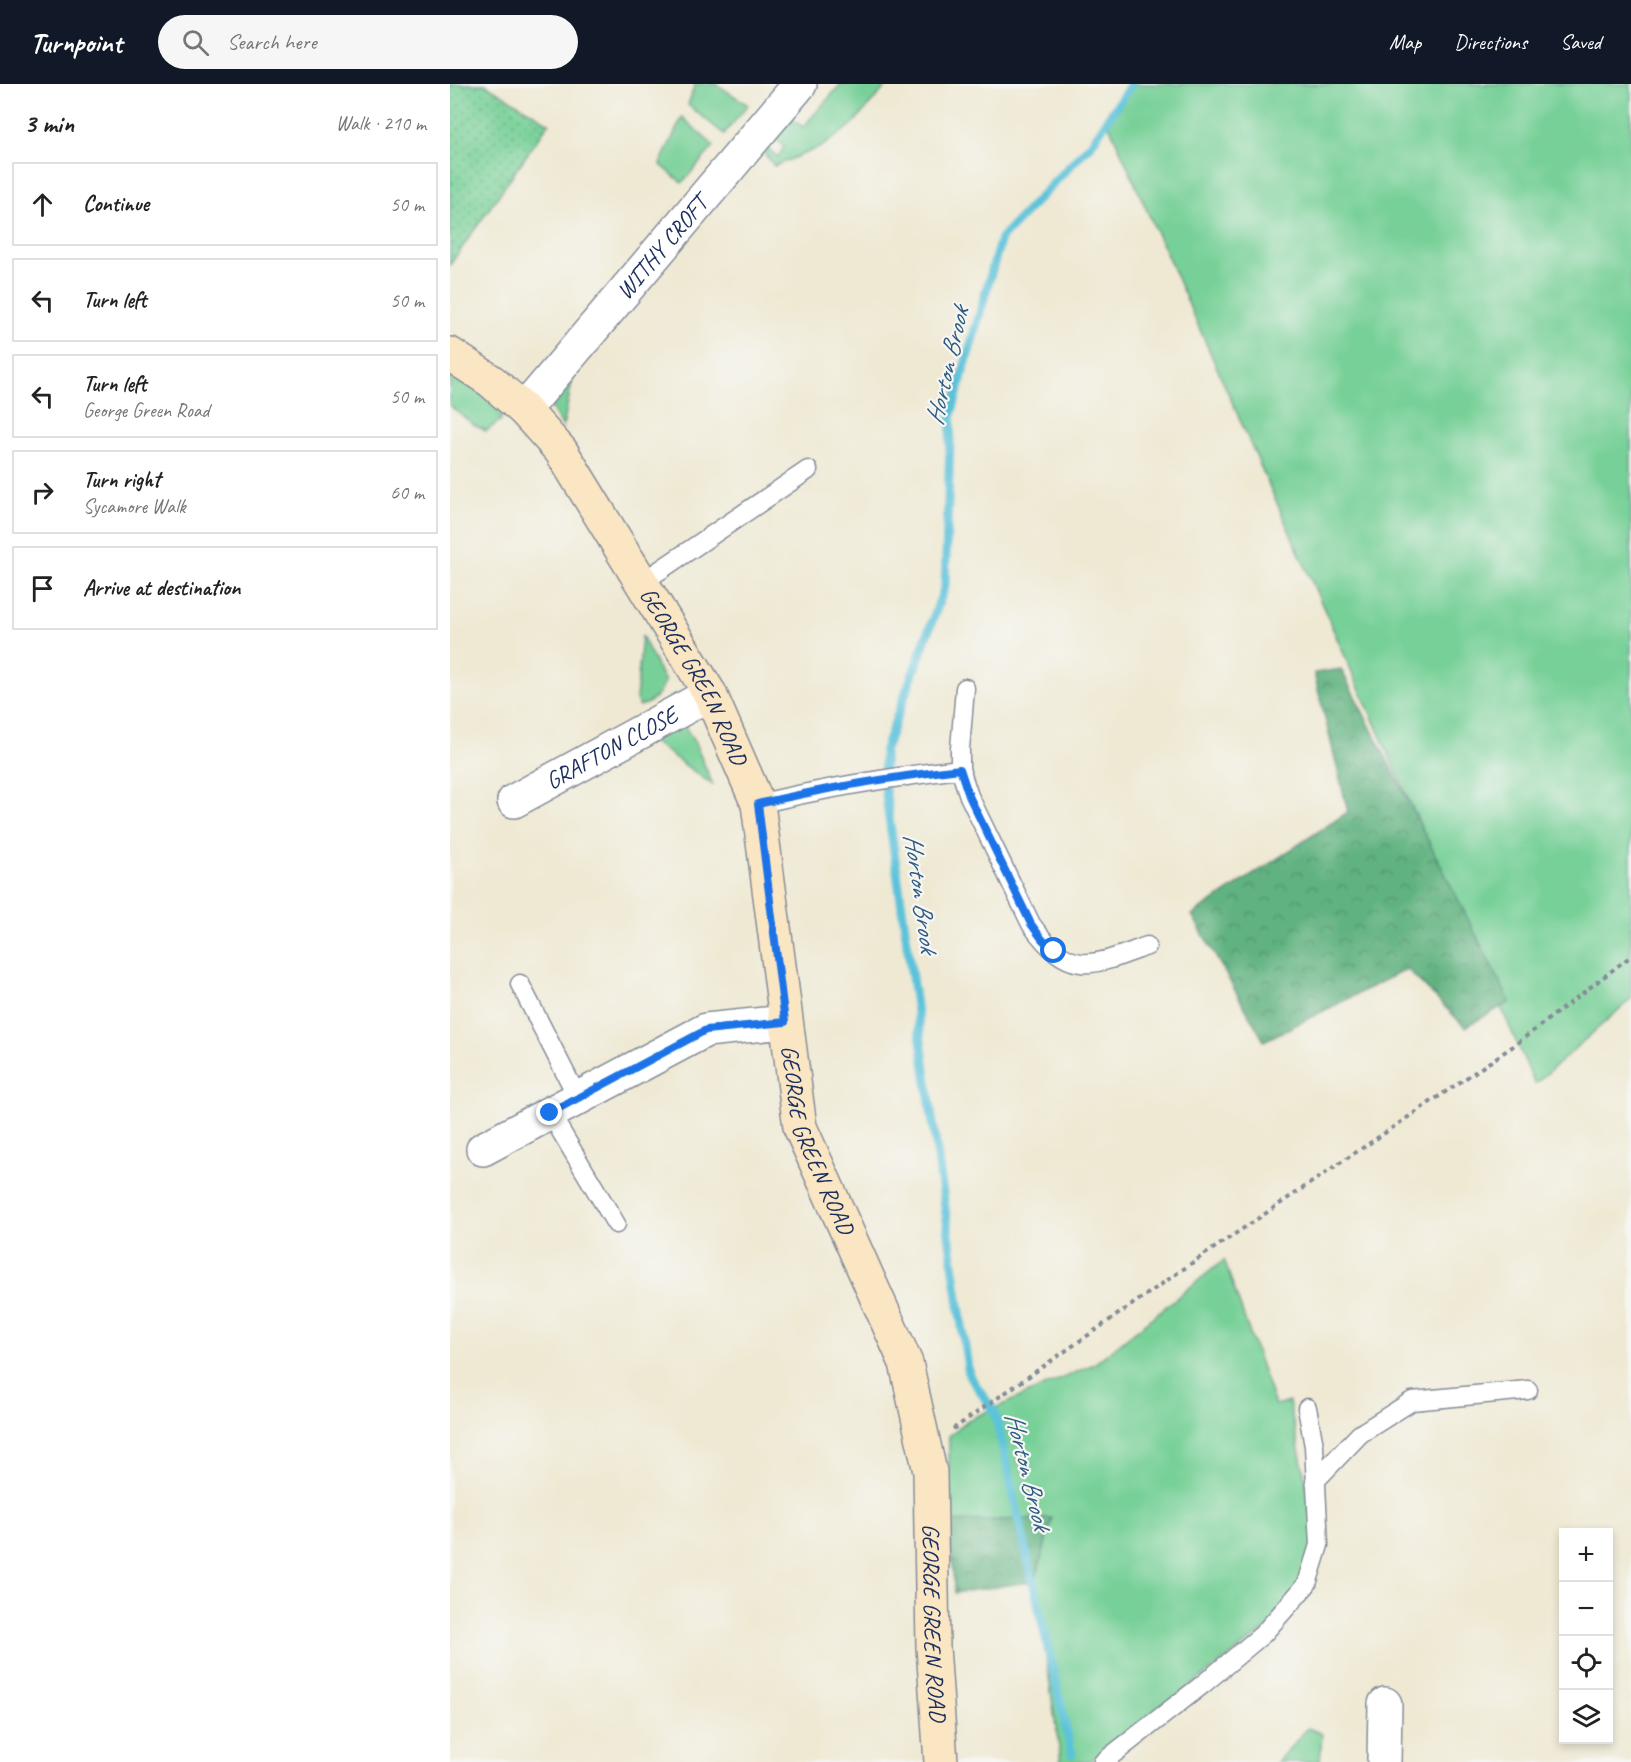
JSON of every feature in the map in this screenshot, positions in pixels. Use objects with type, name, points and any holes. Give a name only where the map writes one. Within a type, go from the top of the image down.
[{"type":"street","name":"WITHY CROFT","points":[[524,410],[800,84]]},
{"type":"street","name":"GEORGE GREEN ROAD","points":[[450,354],[491,381],[524,410],[561,451],[710,694],[758,804],[800,1127],[906,1363],[930,1472],[933,1647],[941,1762]]},
{"type":"street","name":"GRAFTON CLOSE","points":[[514,801],[710,694]]},
{"type":"street","points":[[483,1149],[706,1030],[785,1022]]},
{"type":"street","points":[[1384,1762],[1385,1704]]},
{"type":"lane","points":[[641,583],[808,470]]},
{"type":"lane","points":[[965,688],[960,769],[969,796],[1031,924],[1054,951],[1071,961],[1084,965],[1100,963],[1147,946]]},
{"type":"lane","points":[[758,804],[817,790],[960,769]]},
{"type":"lane","points":[[520,984],[578,1098]]},
{"type":"lane","points":[[550,1113],[616,1224]]},
{"type":"lane","points":[[1315,1481],[1360,1434],[1412,1401],[1528,1390]]},
{"type":"lane","points":[[1103,1762],[1263,1634],[1307,1584],[1319,1545],[1314,1446],[1306,1408]]},
{"type":"path","points":[[925,1449],[1192,1263],[1512,1047],[1631,956]]},
{"type":"green space","points":[[450,84],[485,84],[549,123],[450,265]]},
{"type":"green space","points":[[695,84],[716,84],[748,105],[724,134],[688,105]]},
{"type":"green space","points":[[841,84],[888,84],[852,125],[821,147],[774,166],[756,142],[760,142],[778,157],[784,147],[766,129],[785,114],[803,127]]},
{"type":"green space","points":[[1129,84],[1631,84],[1631,999],[1535,1084],[1105,116]]},
{"type":"green space","points":[[682,117],[714,146],[682,183],[660,164]]},
{"type":"green space","points":[[577,356],[563,427],[552,409],[553,380]]},
{"type":"green space","points":[[453,372],[501,409],[501,420],[486,431],[450,406],[450,373]]},
{"type":"green space","points":[[642,636],[665,682],[652,700],[639,706],[636,699]]},
{"type":"green space","points":[[1341,669],[1510,1002],[1465,1027],[1407,969],[1264,1041],[1192,915],[1348,812],[1314,673]]},
{"type":"green space","points":[[682,722],[695,743],[713,785],[646,737]]},
{"type":"green space","points":[[1224,1260],[1275,1405],[1289,1402],[1317,1534],[1301,1603],[1089,1762],[1061,1762],[1035,1581],[1052,1519],[948,1522],[949,1436],[968,1420],[1094,1364]]},
{"type":"green space","points":[[1052,1518],[1035,1581],[955,1593],[948,1522]]},
{"type":"green space","points":[[1308,1728],[1322,1734],[1320,1762],[1277,1762]]},
{"type":"waterway","name":"Horton Brook","points":[[1072,1754],[995,1413],[969,1375],[885,789],[884,752],[945,586],[951,415],[1001,238],[1092,143],[1131,84]]},
{"type":"route","points":[[550,1113],[706,1030],[785,1022],[758,804],[817,790],[960,769],[969,796],[1031,924],[1054,951]]}]
